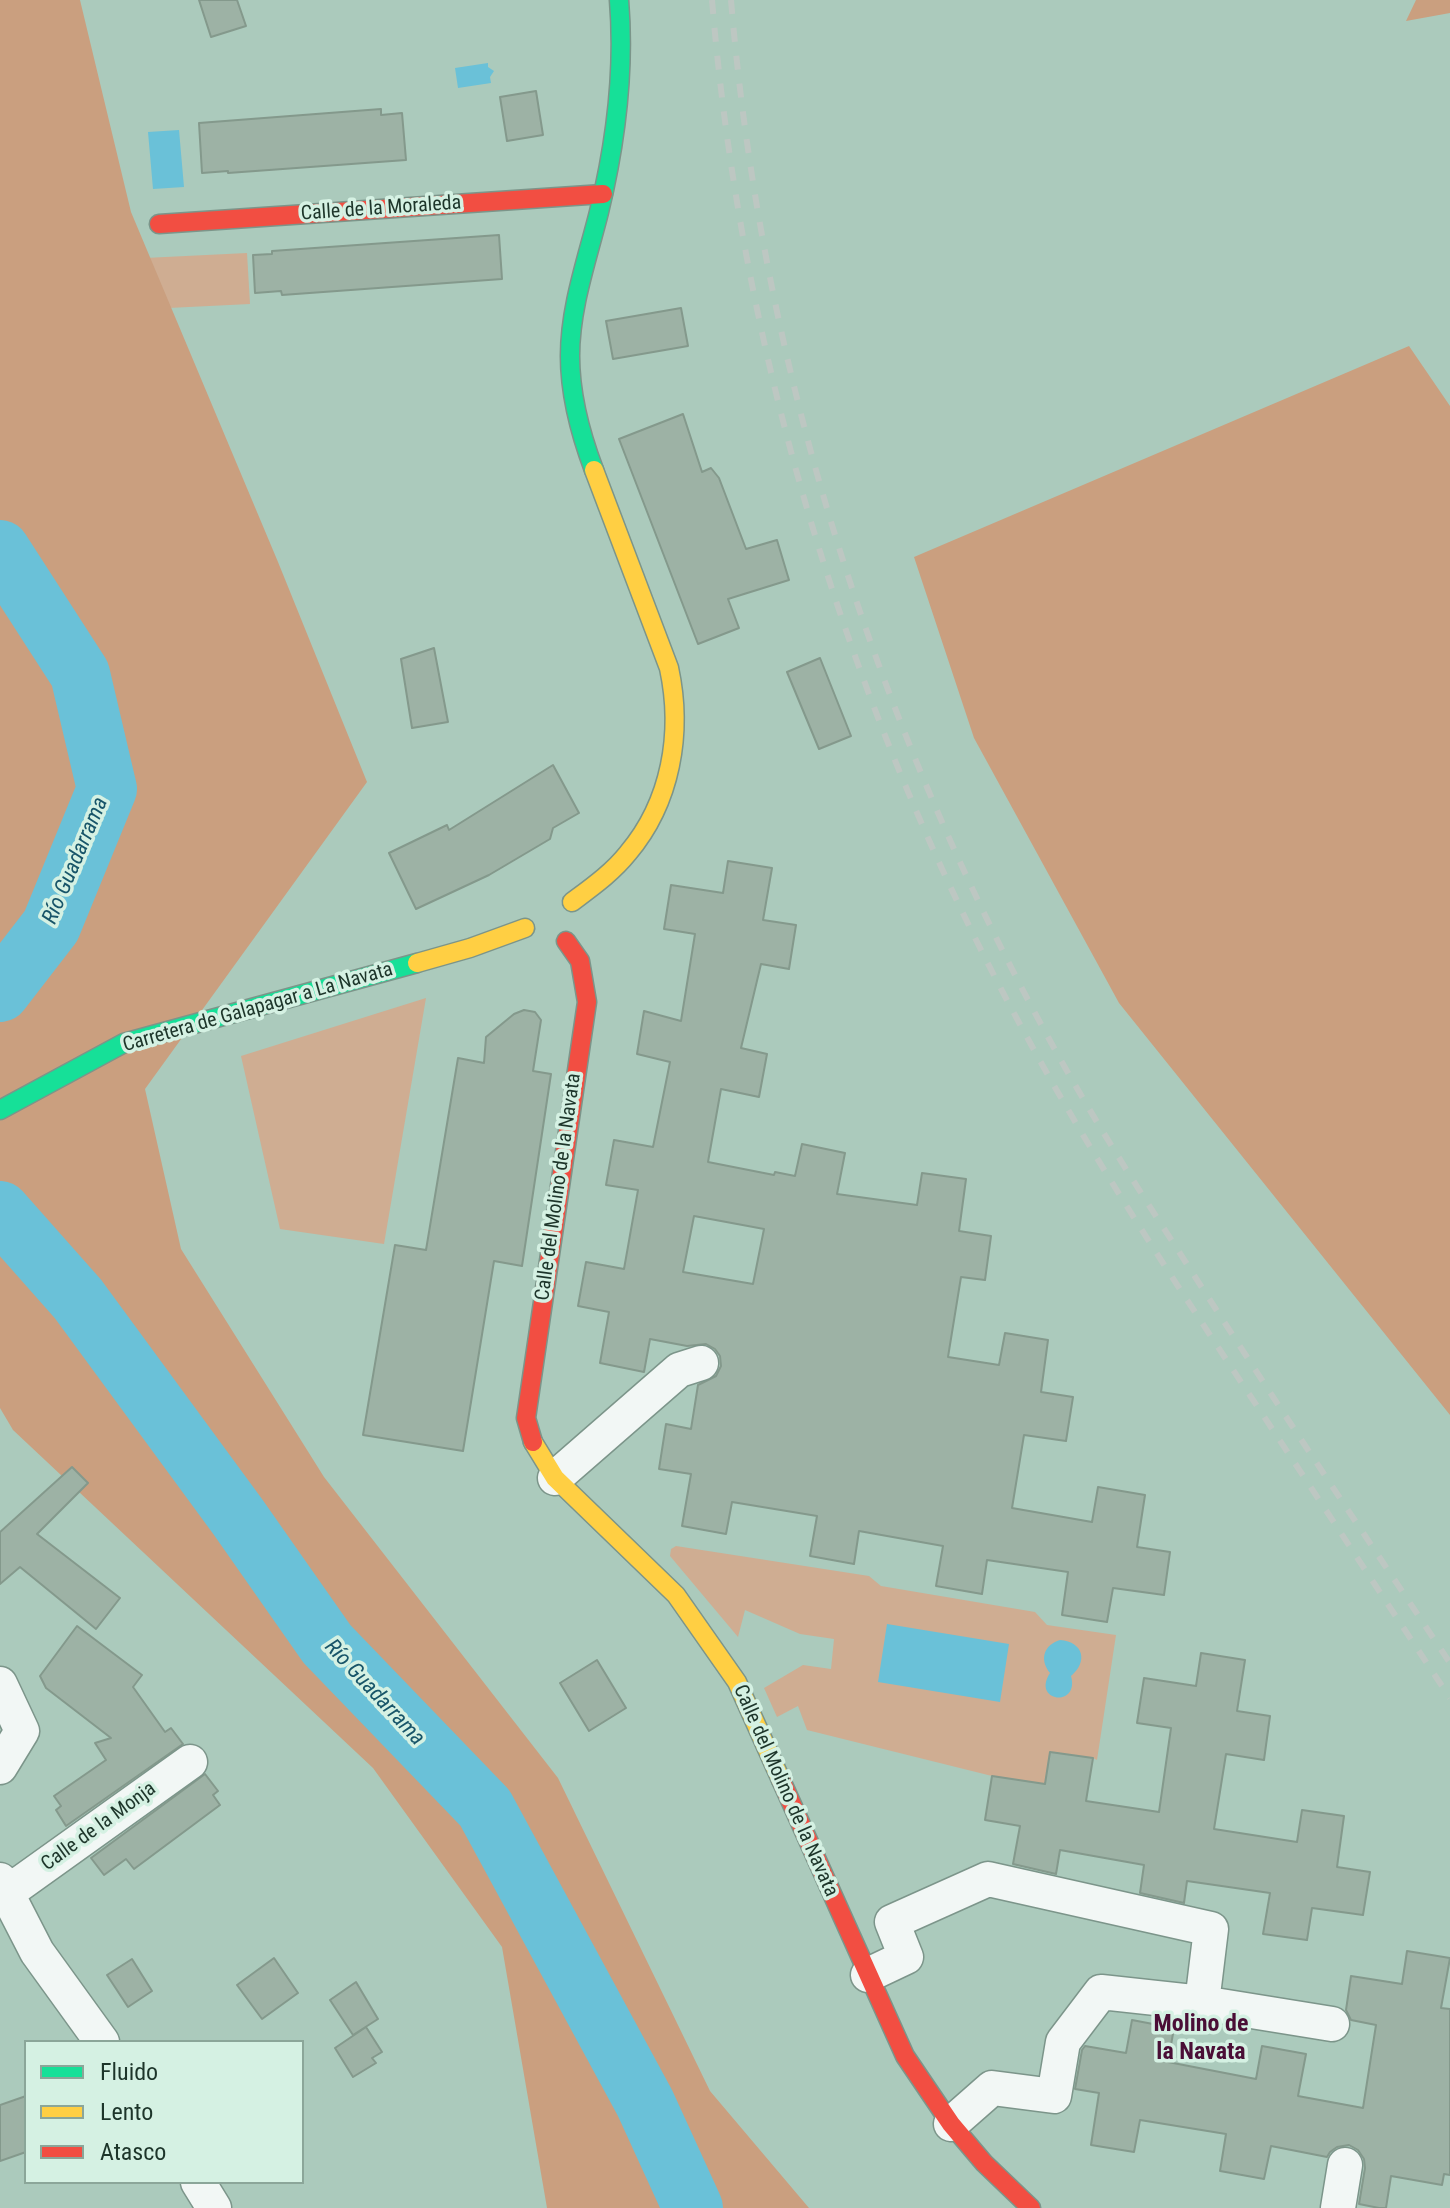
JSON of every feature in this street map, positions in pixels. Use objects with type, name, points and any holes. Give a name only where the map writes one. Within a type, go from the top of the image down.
[{"type":"street","name":"Carretera de Galapagar a La Navata","points":[[0,1110],[124,1043],[554,923],[616,866],[646,828],[663,787],[674,745],[674,688],[584,443],[570,378],[571,333],[616,134],[622,91],[623,47],[619,0]]},
{"type":"street","name":"Calle de la Moraleda","points":[[159,224],[603,194]]},
{"type":"street","name":"Calle del Molino de la Navata","points":[[554,923],[580,961],[587,1002],[526,1418],[534,1446],[555,1478],[676,1595],[737,1682],[905,2056],[951,2124],[984,2163],[1031,2208]]},
{"type":"street","points":[[555,1478],[679,1370],[701,1363]]},
{"type":"street","points":[[0,1684],[22,1731],[0,1767]]},
{"type":"street","name":"Calle de la Monja","points":[[101,2040],[37,1952],[3,1887],[190,1762]]},
{"type":"street","points":[[868,1975],[906,1957],[892,1922],[988,1879],[1211,1929],[1202,2003]]},
{"type":"street","points":[[951,2124],[992,2088],[1054,2096],[1063,2042],[1101,1992],[1202,2003],[1332,2024]]},
{"type":"street","points":[[1338,2208],[1345,2165]]},
{"type":"street","points":[[199,2184],[214,2208]]},
{"type":"shaded area","points":[[0,0],[80,0],[131,212],[367,782],[145,1089],[181,1249],[324,1477],[558,1778],[710,2091],[809,2208],[547,2208],[502,1947],[373,1768],[13,1430],[0,1408]]},
{"type":"shaded area","points":[[1416,0],[1450,0],[1450,13],[1406,21]]},
{"type":"shaded area","points":[[247,253],[250,304],[148,309],[145,258]]},
{"type":"shaded area","points":[[1409,346],[1450,406],[1450,1415],[1119,1003],[974,738],[914,557]]},
{"type":"shaded area","points":[[426,998],[384,1244],[280,1229],[241,1056]]},
{"type":"shaded area","points":[[676,1546],[869,1576],[881,1586],[1035,1612],[1047,1625],[1116,1635],[1097,1760],[1093,1758],[1045,1785],[992,1776],[807,1730],[798,1706],[777,1717],[764,1688],[803,1665],[831,1669],[834,1639],[800,1634],[745,1610],[738,1637],[670,1556],[671,1549]]},
{"type":"water","points":[[488,63],[494,71],[490,77],[491,83],[458,88],[455,68]]},
{"type":"water","points":[[179,130],[184,187],[153,189],[148,132]]},
{"type":"water","points":[[887,1624],[1009,1644],[1000,1702],[878,1682]]},
{"type":"water","points":[[1060,1640],[1074,1644],[1079,1649],[1081,1659],[1071,1676],[1069,1693],[1057,1697],[1047,1690],[1050,1673],[1044,1658],[1050,1645]]},
{"type":"building","points":[[199,0],[237,0],[246,26],[211,37]]},
{"type":"building","points":[[536,91],[543,135],[507,141],[500,97]]},
{"type":"building","points":[[381,109],[381,115],[402,113],[406,160],[202,173],[199,123]]},
{"type":"building","points":[[499,235],[502,279],[282,295],[281,291],[255,293],[253,255],[272,254],[272,251]]},
{"type":"building","points":[[681,308],[688,346],[613,359],[606,321]]},
{"type":"building","points":[[683,414],[702,472],[711,468],[719,478],[746,549],[777,540],[789,580],[728,599],[739,628],[698,644],[619,439]]},
{"type":"building","points":[[434,648],[448,722],[412,728],[401,659]]},
{"type":"building","points":[[820,658],[851,736],[819,749],[787,672]]},
{"type":"building","points":[[553,765],[579,813],[553,828],[550,839],[489,875],[416,909],[389,853],[447,825],[449,830]]},
{"type":"building","points":[[728,861],[772,868],[763,920],[796,925],[789,969],[761,964],[741,1048],[767,1054],[759,1097],[721,1089],[708,1162],[795,1176],[802,1144],[845,1153],[837,1194],[917,1205],[922,1173],[966,1179],[959,1231],[991,1236],[985,1280],[961,1277],[948,1357],[999,1365],[1005,1333],[1048,1340],[1041,1392],[1073,1397],[1066,1441],[1024,1435],[1012,1508],[1092,1522],[1098,1487],[1145,1495],[1137,1547],[1170,1552],[1164,1595],[1113,1588],[1107,1622],[1062,1615],[1068,1572],[987,1560],[982,1594],[936,1586],[943,1546],[859,1531],[854,1564],[810,1556],[817,1516],[732,1502],[726,1534],[682,1526],[691,1474],[659,1469],[666,1424],[691,1429],[698,1385],[716,1376],[721,1366],[720,1356],[706,1344],[687,1346],[650,1339],[644,1372],[600,1363],[609,1312],[578,1306],[586,1262],[624,1269],[638,1190],[606,1185],[614,1140],[653,1147],[670,1062],[637,1054],[644,1011],[681,1021],[695,934],[664,929],[671,885],[723,893]],"holes":[[[694,1216],[764,1229],[753,1284],[683,1272]]]},
{"type":"building","points":[[524,1010],[535,1012],[541,1020],[533,1071],[551,1074],[522,1266],[494,1261],[463,1451],[363,1435],[395,1245],[426,1250],[458,1058],[484,1063],[486,1037],[514,1014]]},
{"type":"building","points":[[72,1467],[88,1483],[37,1534],[120,1598],[96,1629],[20,1567],[0,1584],[0,1532]]},
{"type":"building","points":[[77,1626],[142,1675],[133,1687],[165,1732],[171,1728],[183,1744],[66,1826],[56,1810],[61,1806],[54,1796],[106,1760],[95,1743],[111,1738],[46,1688],[40,1676]]},
{"type":"building","points":[[1201,1653],[1245,1660],[1237,1711],[1270,1716],[1264,1760],[1226,1754],[1214,1829],[1297,1842],[1302,1810],[1344,1816],[1337,1867],[1370,1872],[1363,1915],[1312,1908],[1307,1940],[1263,1934],[1270,1893],[1187,1881],[1184,1903],[1140,1893],[1144,1865],[1060,1850],[1056,1874],[1013,1864],[1020,1826],[985,1820],[992,1776],[1045,1784],[1050,1752],[1093,1758],[1086,1801],[1159,1812],[1171,1728],[1137,1723],[1144,1678],[1196,1686]]},
{"type":"building","points":[[597,1660],[626,1708],[589,1731],[560,1683]]},
{"type":"building","points":[[205,1774],[218,1791],[213,1795],[220,1805],[134,1869],[126,1859],[104,1875],[91,1858]]},
{"type":"building","points":[[1407,1951],[1450,1958],[1441,2008],[1450,2009],[1450,2175],[1444,2174],[1442,2185],[1391,2176],[1386,2208],[1359,2204],[1364,2159],[1358,2150],[1349,2145],[1337,2147],[1327,2157],[1271,2146],[1264,2179],[1220,2171],[1226,2134],[1140,2120],[1134,2152],[1091,2145],[1099,2093],[1075,2089],[1082,2050],[1085,2046],[1126,2053],[1132,2020],[1174,2028],[1168,2062],[1256,2079],[1262,2046],[1306,2054],[1298,2096],[1363,2108],[1376,2025],[1351,2020],[1346,2010],[1351,1976],[1402,1984]]},
{"type":"building","points":[[274,1958],[298,1993],[262,2019],[237,1985]]},
{"type":"building","points":[[132,1959],[152,1991],[128,2007],[107,1975]]},
{"type":"building","points":[[356,1982],[378,2019],[353,2035],[330,2000]]},
{"type":"building","points":[[366,2027],[382,2052],[372,2058],[376,2063],[353,2077],[335,2048]]},
{"type":"building","points":[[24,2097],[24,2153],[0,2161],[0,2105]]},
{"type":"waterway","name":"Río Guadarrama","points":[[0,550],[80,674],[107,789],[51,926],[0,992]]},
{"type":"waterway","name":"Río Guadarrama","points":[[0,1211],[78,1299],[327,1644],[485,1808],[645,2103],[693,2208]]},
{"type":"railway","points":[[712,0],[727,136],[749,271],[779,404],[815,536],[859,666],[909,793],[965,918],[1079,1129],[1190,1304],[1450,1698]]},
{"type":"railway","points":[[731,0],[746,134],[768,268],[797,399],[833,529],[876,657],[925,783],[980,906],[1090,1110],[1243,1352],[1450,1663]]},
{"type":"traffic: fast","points":[[594,470],[574,399],[570,371],[571,338],[576,302],[605,186],[614,133],[620,81],[619,0]]},
{"type":"traffic: fast","points":[[0,1110],[124,1043],[417,963]]},
{"type":"traffic: slow","points":[[572,902],[615,867],[643,833],[664,789],[674,742],[675,717],[669,668],[594,470]]},
{"type":"traffic: slow","points":[[417,963],[525,928]]},
{"type":"traffic: slow","points":[[533,1442],[555,1478],[676,1595],[737,1682],[781,1780]]},
{"type":"traffic: jam","points":[[159,224],[603,194]]},
{"type":"traffic: jam","points":[[533,1442],[526,1418],[587,1002],[580,961],[566,941]]},
{"type":"traffic: jam","points":[[781,1780],[905,2056],[951,2124],[984,2163],[1031,2208]]},
{"type":"district","name":"Molino de la Navata","points":[[1201,2039]]}]
